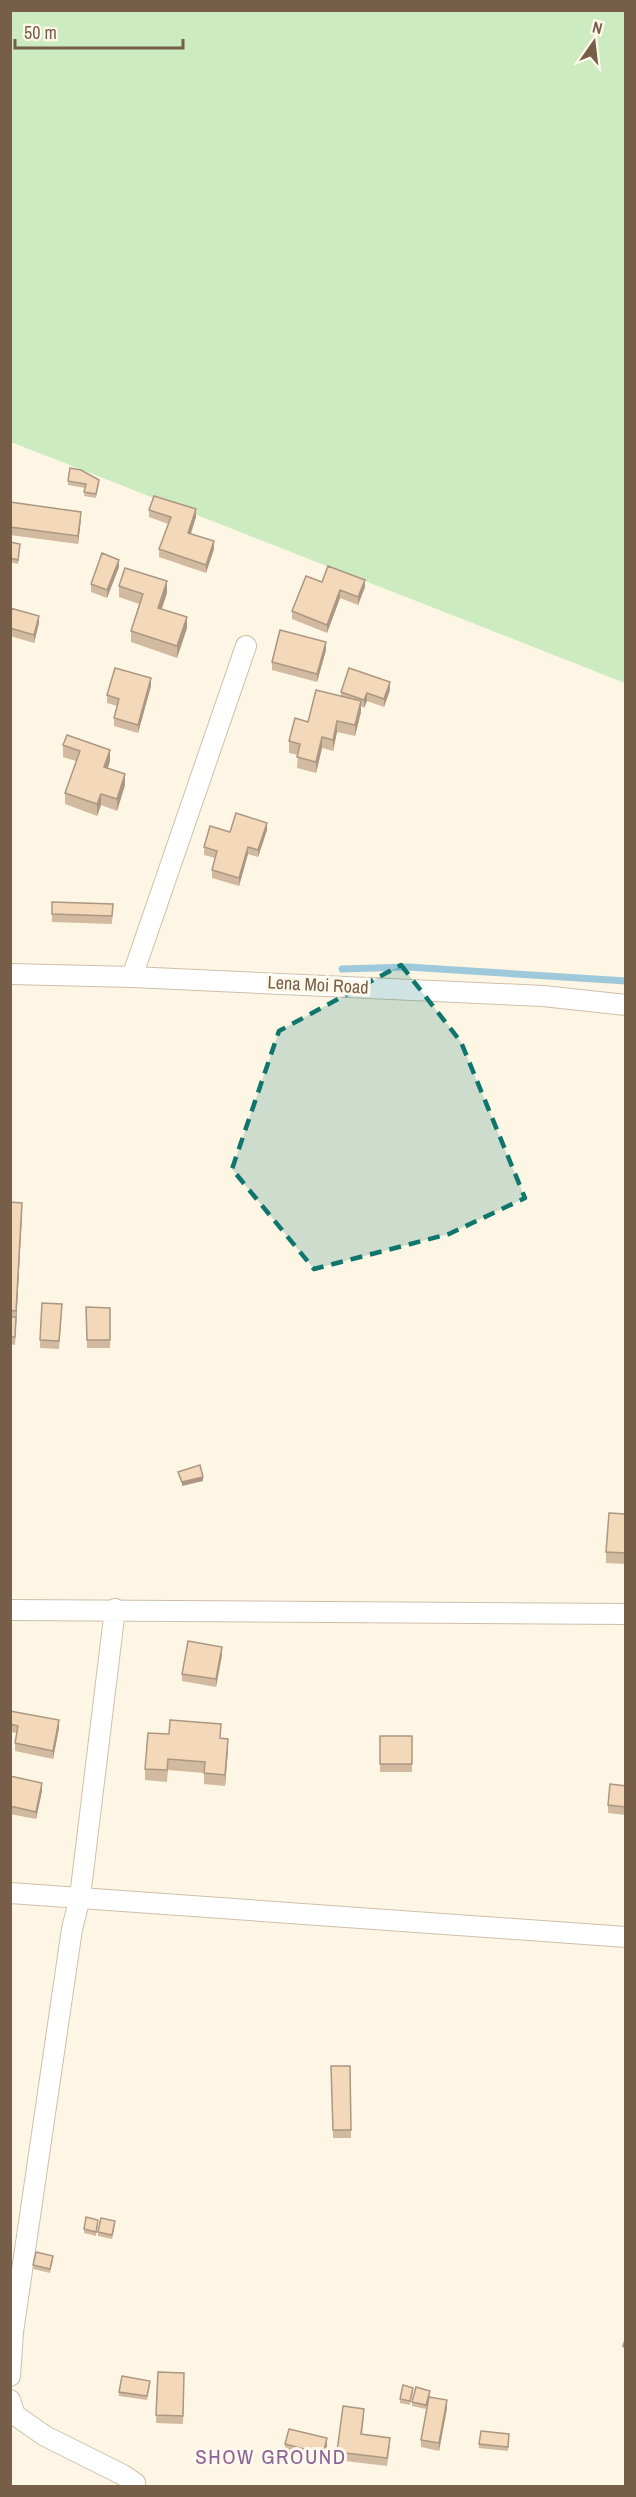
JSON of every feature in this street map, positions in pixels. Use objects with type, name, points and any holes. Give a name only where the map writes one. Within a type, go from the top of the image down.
[{"type":"street","points":[[132,977],[246,646]]},
{"type":"street","name":"Lena Moi Road","points":[[10,974],[132,977],[543,996],[626,1005]]},
{"type":"street","points":[[10,2376],[13,2332],[72,1929],[80,1897],[115,1609]]},
{"type":"street","points":[[10,1610],[626,1614]]},
{"type":"street","points":[[10,1893],[626,1937]]},
{"type":"street","points":[[10,2400],[15,2415],[45,2436],[123,2475],[135,2483],[135,2487]]},
{"type":"highlighted area","points":[[401,965],[461,1042],[525,1198],[449,1234],[314,1269],[232,1169],[279,1031]]},
{"type":"green space","points":[[10,11],[625,11],[625,683],[11,442]]},
{"type":"building","points":[[70,468],[81,470],[99,480],[96,494],[84,492],[86,484],[68,481]]},
{"type":"building","points":[[154,496],[196,509],[188,533],[214,541],[206,565],[159,549],[171,517],[149,510]]},
{"type":"building","points":[[10,502],[81,512],[78,536],[10,527]]},
{"type":"building","points":[[10,542],[20,544],[18,560],[10,558]]},
{"type":"building","points":[[102,553],[119,560],[107,590],[91,584]]},
{"type":"building","points":[[328,566],[365,580],[358,597],[340,590],[327,625],[292,611],[306,576],[322,582]]},
{"type":"building","points":[[125,568],[167,581],[158,608],[187,617],[177,646],[131,631],[143,594],[119,586]]},
{"type":"building","points":[[10,608],[39,616],[34,635],[10,628]]},
{"type":"building","points":[[280,630],[326,642],[317,674],[272,662]]},
{"type":"building","points":[[115,668],[151,678],[138,725],[114,718],[119,699],[107,695]]},
{"type":"building","points":[[349,668],[390,682],[384,699],[367,693],[364,700],[341,692]]},
{"type":"building","points":[[316,690],[361,701],[355,725],[337,721],[333,740],[322,737],[316,762],[297,757],[300,744],[289,741],[295,718],[308,722]]},
{"type":"building","points":[[67,735],[110,750],[104,767],[125,774],[117,799],[101,794],[97,804],[65,793],[80,751],[63,745]]},
{"type":"building","points":[[236,813],[267,823],[258,850],[248,847],[239,878],[212,870],[217,851],[204,847],[210,826],[230,832]]},
{"type":"building","points":[[52,902],[113,904],[112,916],[52,914]]},
{"type":"building","points":[[10,1202],[22,1203],[16,1311],[10,1310]]},
{"type":"building","points":[[42,1303],[62,1304],[59,1341],[40,1340]]},
{"type":"building","points":[[86,1307],[110,1308],[110,1340],[87,1340]]},
{"type":"building","points":[[10,1317],[16,1317],[15,1337],[10,1337]]},
{"type":"building","points":[[200,1465],[203,1477],[182,1482],[178,1472]]},
{"type":"building","points":[[609,1513],[626,1514],[626,1553],[606,1552]]},
{"type":"building","points":[[188,1641],[222,1647],[216,1679],[182,1674]]},
{"type":"building","points":[[10,1711],[59,1720],[53,1751],[15,1743],[18,1726],[10,1724]]},
{"type":"building","points":[[170,1720],[221,1724],[220,1738],[228,1739],[225,1775],[204,1773],[205,1762],[168,1759],[167,1770],[145,1769],[148,1733],[169,1734]]},
{"type":"building","points":[[380,1736],[412,1736],[412,1764],[380,1764]]},
{"type":"building","points":[[10,1776],[42,1783],[36,1812],[10,1806]]},
{"type":"building","points":[[610,1784],[626,1786],[626,1807],[608,1805]]},
{"type":"building","points":[[331,2066],[350,2066],[351,2130],[333,2130]]},
{"type":"building","points":[[86,2217],[98,2220],[96,2232],[84,2229]]},
{"type":"building","points":[[101,2218],[115,2221],[112,2235],[98,2232]]},
{"type":"building","points":[[36,2252],[53,2256],[50,2269],[33,2265]]},
{"type":"building","points":[[158,2372],[184,2373],[183,2416],[156,2415]]},
{"type":"building","points":[[122,2376],[150,2381],[147,2396],[119,2392]]},
{"type":"building","points":[[403,2385],[413,2388],[410,2401],[400,2399]]},
{"type":"building","points":[[416,2387],[430,2391],[426,2405],[412,2402]]},
{"type":"building","points":[[429,2397],[447,2400],[439,2443],[421,2440]]},
{"type":"building","points":[[343,2406],[364,2409],[361,2434],[390,2438],[387,2458],[337,2452]]},
{"type":"building","points":[[289,2429],[327,2438],[323,2454],[285,2444]]},
{"type":"building","points":[[481,2431],[509,2434],[508,2447],[479,2444]]},
{"type":"waterway","points":[[342,969],[408,967],[626,981]]},
{"type":"district","name":"SHOW GROUND","points":[[271,2457]]}]
